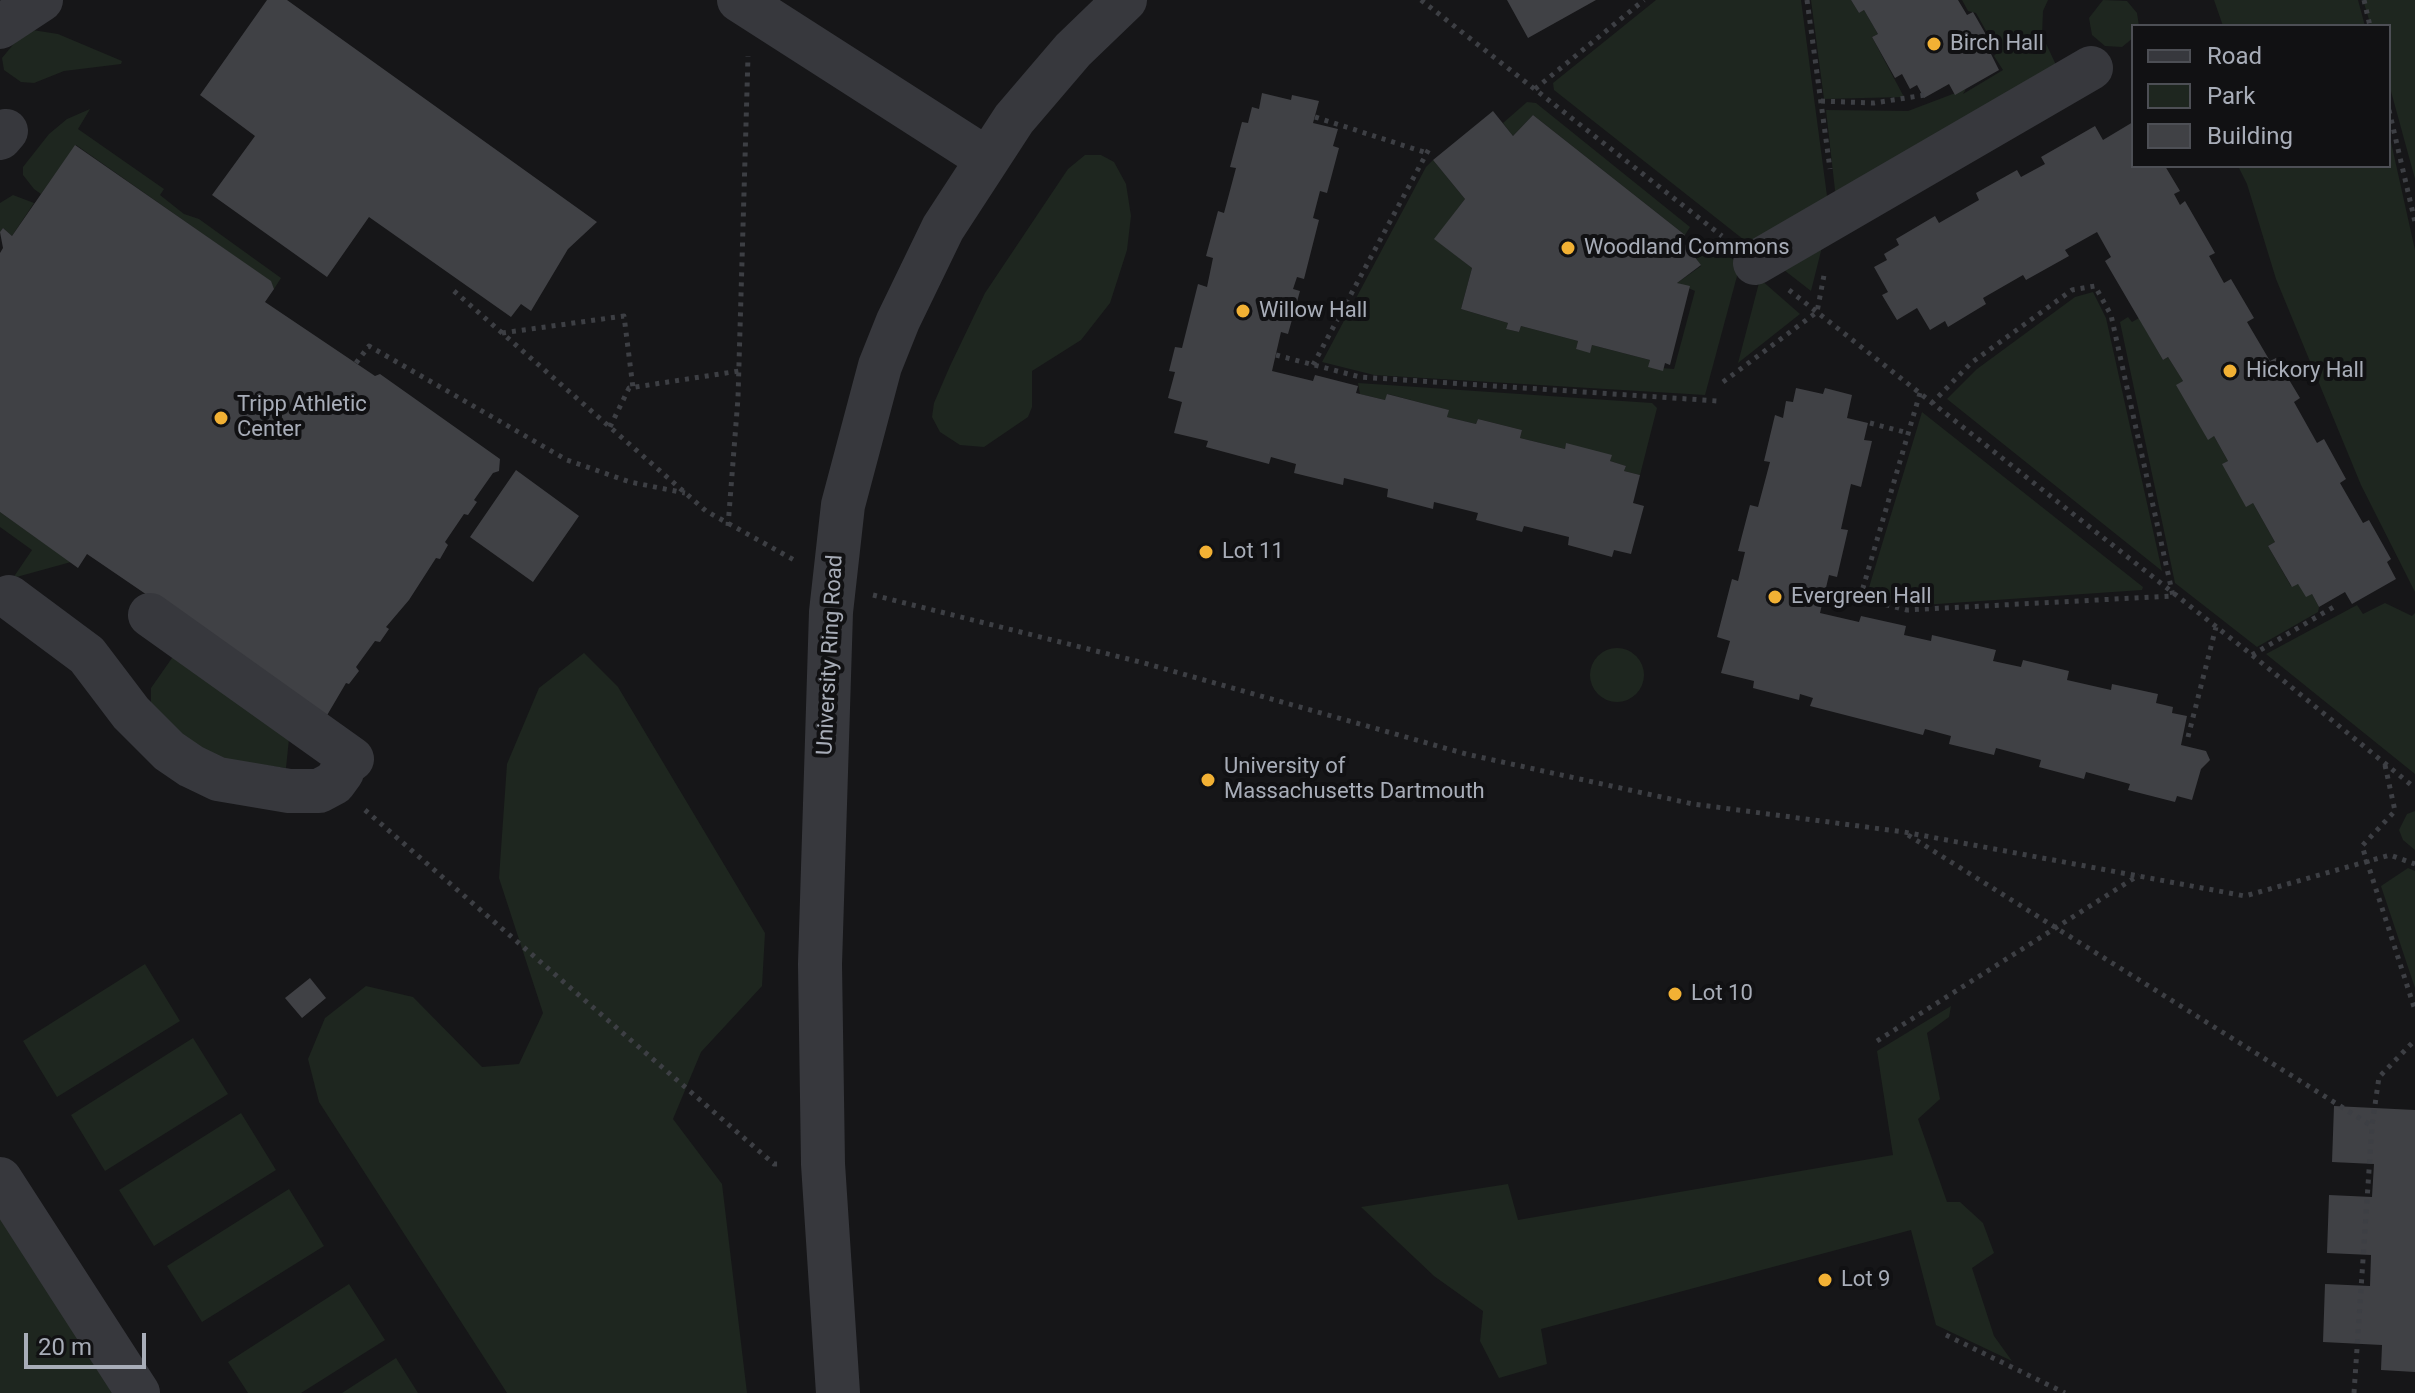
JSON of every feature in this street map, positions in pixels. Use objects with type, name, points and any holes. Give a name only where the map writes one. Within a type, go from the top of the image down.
[{"type":"street","points":[[0,27],[41,0]]},
{"type":"street","name":"University Ring Road","points":[[838,1393],[823,1164],[820,952],[833,578],[843,505],[866,412],[898,321],[943,228],[987,159],[1055,70],[1125,0]]},
{"type":"street","points":[[744,3],[987,159]]},
{"type":"street","points":[[1755,263],[1836,214],[2067,85],[2091,68]]},
{"type":"street","points":[[9,597],[87,655],[131,713],[169,751],[191,766],[218,779],[267,789],[319,791],[343,771],[150,615]]},
{"type":"street","points":[[0,1179],[138,1393]]},
{"type":"path","points":[[1421,0],[2173,596],[2252,655],[2415,788]]},
{"type":"path","points":[[1535,89],[1644,0]]},
{"type":"path","points":[[1723,382],[1817,312],[1836,214],[1807,0]]},
{"type":"path","points":[[2364,0],[2370,24]]},
{"type":"path","points":[[728,526],[739,371],[744,3]]},
{"type":"path","points":[[1821,101],[1874,103],[1925,95]]},
{"type":"path","points":[[1313,365],[1428,150],[1315,117]]},
{"type":"path","points":[[2391,119],[2415,222]]},
{"type":"path","points":[[1932,403],[1971,363],[2072,290],[2095,286],[2111,315],[2173,596]]},
{"type":"path","points":[[454,291],[686,493],[728,526],[797,561]]},
{"type":"path","points":[[502,333],[624,316],[633,388],[610,427]]},
{"type":"path","points":[[356,363],[369,346],[567,460],[630,482],[686,493]]},
{"type":"path","points":[[1276,355],[1360,377],[1718,401]]},
{"type":"path","points":[[633,388],[739,371]]},
{"type":"path","points":[[1920,393],[1860,598],[1907,610],[2173,596]]},
{"type":"path","points":[[1870,423],[1908,433]]},
{"type":"path","points":[[863,593],[1144,663],[1466,754],[1693,804],[1904,832],[2245,896],[2390,855],[2415,864]]},
{"type":"path","points":[[2252,655],[2337,605]]},
{"type":"path","points":[[2188,737],[2216,627]]},
{"type":"path","points":[[2384,763],[2395,811],[2362,846],[2415,1010]]},
{"type":"path","points":[[343,771],[774,1164],[823,1164]]},
{"type":"path","points":[[1904,832],[2372,1126]]},
{"type":"path","points":[[1877,1041],[2139,875]]},
{"type":"path","points":[[2354,1393],[2372,1126],[2379,1077],[2415,1040]]},
{"type":"path","points":[[1946,1335],[2065,1393]]},
{"type":"green space","points":[[1656,0],[1801,0],[1829,211],[1753,247],[1554,90],[1553,83]]},
{"type":"green space","points":[[1811,0],[1851,0],[1859,13],[1864,10],[1878,34],[1872,37],[1904,97],[1824,99]]},
{"type":"green space","points":[[1962,0],[2048,0],[2043,11],[2042,35],[2057,67],[1837,208],[1826,110],[1908,111],[1966,89],[1963,94],[2003,70],[1994,56],[1998,52],[1976,13],[1968,11]]},
{"type":"green space","points":[[2103,0],[2127,1],[2137,13],[2139,24],[2131,24],[2131,40],[2122,47],[2105,46],[2092,35],[2089,18]]},
{"type":"green space","points":[[2214,0],[2358,0],[2364,24],[2222,24]]},
{"type":"green space","points":[[2363,0],[2415,0],[2415,179],[2391,91],[2391,24],[2370,24]]},
{"type":"green space","points":[[26,29],[58,34],[122,61],[121,64],[64,71],[34,83],[21,82],[4,70],[2,58]]},
{"type":"green space","points":[[1527,102],[1536,103],[1690,227],[1685,235],[1533,115],[1513,136],[1503,123]]},
{"type":"green space","points":[[90,109],[78,129],[164,189],[160,195],[184,214],[199,219],[281,278],[274,289],[270,281],[76,145],[41,194],[34,189],[23,175],[23,167],[49,134],[67,119]]},
{"type":"green space","points":[[2391,142],[2415,250],[2415,592],[2361,485],[2276,279],[2247,184],[2239,168],[2391,168]]},
{"type":"green space","points":[[1085,155],[1101,155],[1114,162],[1126,184],[1131,216],[1127,250],[1110,303],[1081,340],[1032,371],[1032,407],[1028,417],[984,447],[960,445],[940,432],[932,417],[934,403],[985,293],[1068,169]]},
{"type":"green space","points":[[1433,160],[1465,199],[1435,239],[1472,268],[1461,309],[1508,323],[1506,329],[1519,332],[1521,326],[1578,341],[1576,349],[1590,352],[1592,345],[1650,360],[1649,367],[1674,369],[1695,291],[1677,283],[1701,266],[1696,258],[1720,249],[1740,265],[1705,395],[1374,375],[1322,362],[1426,167]]},
{"type":"green space","points":[[13,195],[34,203],[12,236],[3,228],[0,232],[0,203]]},
{"type":"green space","points":[[1825,235],[1811,291],[1775,263]]},
{"type":"green space","points":[[1760,279],[1800,314],[1738,363]]},
{"type":"green space","points":[[2093,292],[2106,318],[2162,571],[1947,399],[1977,369],[2075,297]]},
{"type":"green space","points":[[2128,317],[2132,322],[2139,318],[2163,360],[2168,357],[2183,381],[2177,385],[2214,436],[2228,461],[2223,464],[2253,503],[2275,542],[2268,546],[2291,586],[2298,584],[2312,594],[2319,607],[2318,612],[2257,647],[2175,583],[2120,322]]},
{"type":"green space","points":[[1358,383],[1652,403],[1657,408],[1640,475],[1624,471],[1626,466],[1610,461],[1611,456],[1566,444],[1565,449],[1520,438],[1522,430],[1478,419],[1476,424],[1447,417],[1448,410],[1388,394],[1385,400],[1360,394]]},
{"type":"green space","points":[[1922,412],[2143,587],[2142,590],[1908,606],[1867,594]]},
{"type":"green space","points":[[0,512],[71,562],[13,578],[32,550],[0,527]]},
{"type":"green space","points":[[2385,603],[2412,616],[2415,613],[2415,774],[2266,654],[2357,605],[2363,614]]},
{"type":"green space","points":[[179,648],[289,739],[286,768],[222,760],[185,738],[151,703],[151,688]]},
{"type":"green space","points":[[1617,648],[1636,656],[1644,675],[1636,694],[1617,702],[1598,694],[1590,675],[1598,656]]},
{"type":"green space","points":[[584,653],[618,687],[765,933],[762,986],[701,1052],[673,1119],[722,1184],[747,1393],[507,1393],[319,1102],[308,1059],[325,1018],[366,986],[413,997],[482,1067],[519,1064],[543,1013],[499,878],[507,764],[539,688]]},
{"type":"green space","points":[[2415,811],[2415,850],[2403,840],[2399,830],[2407,814]]},
{"type":"green space","points":[[2408,868],[2415,871],[2415,988],[2381,886]]},
{"type":"green space","points":[[145,964],[180,1021],[57,1097],[23,1041]]},
{"type":"green space","points":[[1951,1006],[1949,1017],[1927,1033],[1940,1099],[1918,1119],[1947,1202],[1960,1202],[1983,1223],[1994,1253],[1972,1268],[1994,1336],[2012,1361],[1936,1325],[1911,1230],[1541,1329],[1547,1364],[1499,1378],[1480,1341],[1483,1311],[1434,1276],[1361,1207],[1508,1184],[1518,1220],[1893,1155],[1877,1051]]},
{"type":"green space","points":[[193,1038],[228,1094],[105,1171],[71,1115]]},
{"type":"green space","points":[[241,1113],[276,1170],[154,1246],[119,1190]]},
{"type":"green space","points":[[289,1189],[324,1246],[202,1322],[167,1266]]},
{"type":"green space","points":[[0,1206],[120,1393],[0,1393]]},
{"type":"green space","points":[[349,1284],[385,1340],[301,1393],[248,1393],[228,1362]]},
{"type":"green space","points":[[396,1358],[418,1393],[342,1393]]},
{"type":"building","points":[[267,0],[287,0],[597,222],[568,249],[531,311],[521,304],[511,317],[369,217],[327,277],[212,195],[255,136],[200,95]]},
{"type":"building","points":[[1507,0],[1596,0],[1528,38]]},
{"type":"building","name":"Birch Hall","points":[[1851,0],[1958,0],[1967,15],[1973,12],[1996,52],[1991,54],[1999,70],[1955,95],[1949,84],[1924,98],[1917,85],[1910,89],[1902,74],[1895,78],[1872,37],[1878,34],[1864,10],[1859,13]]},
{"type":"building","name":"Willow Hall","points":[[1262,93],[1291,100],[1292,95],[1319,101],[1313,123],[1338,129],[1333,146],[1339,148],[1327,193],[1320,191],[1313,218],[1319,220],[1304,279],[1297,277],[1293,289],[1300,291],[1288,334],[1281,332],[1272,371],[1313,381],[1315,375],[1358,386],[1356,393],[1385,400],[1387,394],[1449,410],[1447,417],[1476,424],[1478,419],[1522,430],[1520,438],[1565,449],[1566,443],[1612,455],[1610,461],[1626,466],[1624,471],[1640,475],[1633,503],[1644,506],[1631,554],[1614,550],[1612,557],[1568,545],[1569,537],[1524,526],[1522,532],[1476,520],[1478,513],[1434,502],[1433,509],[1387,497],[1388,489],[1344,478],[1343,485],[1294,473],[1296,464],[1271,457],[1269,464],[1206,447],[1208,441],[1174,433],[1182,402],[1168,398],[1175,372],[1169,371],[1175,347],[1182,348],[1198,284],[1207,287],[1213,258],[1206,256],[1218,211],[1224,213],[1236,168],[1230,167],[1242,122],[1248,123],[1252,107],[1259,109]]},
{"type":"building","name":"Woodland Commons","points":[[1493,111],[1513,136],[1533,115],[1685,235],[1681,239],[1701,265],[1677,283],[1690,286],[1670,365],[1665,363],[1663,371],[1648,367],[1650,360],[1592,345],[1590,353],[1576,349],[1578,341],[1521,326],[1519,332],[1506,329],[1508,323],[1461,309],[1472,268],[1434,239],[1465,199],[1433,160]]},
{"type":"building","name":"Hickory Hall","points":[[2131,123],[2131,168],[2166,168],[2180,191],[2174,194],[2180,205],[2185,201],[2215,253],[2209,256],[2224,283],[2231,279],[2254,318],[2247,322],[2270,361],[2276,358],[2300,398],[2294,402],[2317,443],[2324,439],[2346,479],[2340,483],[2363,523],[2369,520],[2391,559],[2387,562],[2396,579],[2352,604],[2345,592],[2319,607],[2312,594],[2306,597],[2298,584],[2292,587],[2268,546],[2275,542],[2253,503],[2246,507],[2222,464],[2228,461],[2214,436],[2208,440],[2176,385],[2183,381],[2168,357],[2163,360],[2105,261],[2111,257],[2097,232],[2065,250],[2069,256],[2026,280],[2023,275],[1983,298],[1986,304],[1948,327],[1945,321],[1930,330],[1917,308],[1897,320],[1882,295],[1888,292],[1874,267],[1887,260],[1884,254],[1899,245],[1896,239],[1935,216],[1939,223],[1979,200],[1976,193],[2017,170],[2021,177],[2045,164],[2041,157],[2095,126],[2103,140]]},
{"type":"building","name":"Tripp Athletic Center","points":[[75,145],[271,281],[274,289],[265,302],[375,376],[380,374],[500,459],[499,471],[493,473],[474,500],[477,502],[468,515],[464,514],[445,542],[448,545],[440,559],[436,558],[409,600],[386,627],[389,629],[380,642],[375,641],[356,667],[359,671],[349,684],[346,683],[326,717],[87,554],[78,568],[0,512],[0,253],[3,248],[0,232],[3,228],[12,236]]},
{"type":"building","name":"Evergreen Hall","points":[[1796,388],[1823,394],[1825,388],[1852,395],[1847,418],[1868,423],[1864,440],[1872,441],[1861,487],[1851,484],[1841,529],[1848,530],[1837,577],[1829,575],[1820,613],[1859,622],[1861,616],[1906,626],[1904,635],[1931,641],[1932,635],[1996,650],[1993,661],[2021,667],[2023,660],[2069,671],[2067,680],[2111,690],[2112,684],[2158,694],[2156,703],[2173,707],[2172,713],[2187,716],[2181,745],[2206,751],[2210,760],[2201,769],[2192,800],[2177,796],[2175,802],[2128,790],[2130,784],[2086,772],[2084,779],[2039,767],[2041,760],[1996,748],[1994,755],[1949,744],[1951,736],[1925,729],[1923,735],[1810,706],[1813,698],[1800,694],[1799,700],[1753,688],[1754,681],[1721,673],[1730,641],[1717,637],[1732,579],[1738,581],[1745,552],[1738,551],[1750,505],[1758,507],[1770,462],[1764,461],[1775,415],[1783,418],[1786,401],[1793,402]]},
{"type":"building","points":[[516,470],[579,516],[533,582],[470,537]]},
{"type":"building","points":[[310,978],[326,998],[302,1018],[285,998]]},
{"type":"building","points":[[2334,1106],[2415,1110],[2415,1372],[2381,1370],[2382,1345],[2323,1342],[2325,1284],[2370,1286],[2371,1255],[2327,1253],[2329,1195],[2372,1197],[2374,1164],[2332,1162]]},
{"type":"place","name":"Birch Hall","points":[[1934,44]]},
{"type":"place","name":"Woodland Commons","points":[[1568,248]]},
{"type":"place","name":"Willow Hall","points":[[1243,311]]},
{"type":"place","name":"Hickory Hall","points":[[2230,371]]},
{"type":"place","name":"Tripp Athletic Center","points":[[221,418]]},
{"type":"place","name":"Lot 11","points":[[1206,552]]},
{"type":"place","name":"Evergreen Hall","points":[[1775,597]]},
{"type":"place","name":"University of Massachusetts Dartmouth","points":[[1208,780]]},
{"type":"place","name":"Lot 10","points":[[1675,994]]},
{"type":"place","name":"Lot 9","points":[[1825,1280]]}]
